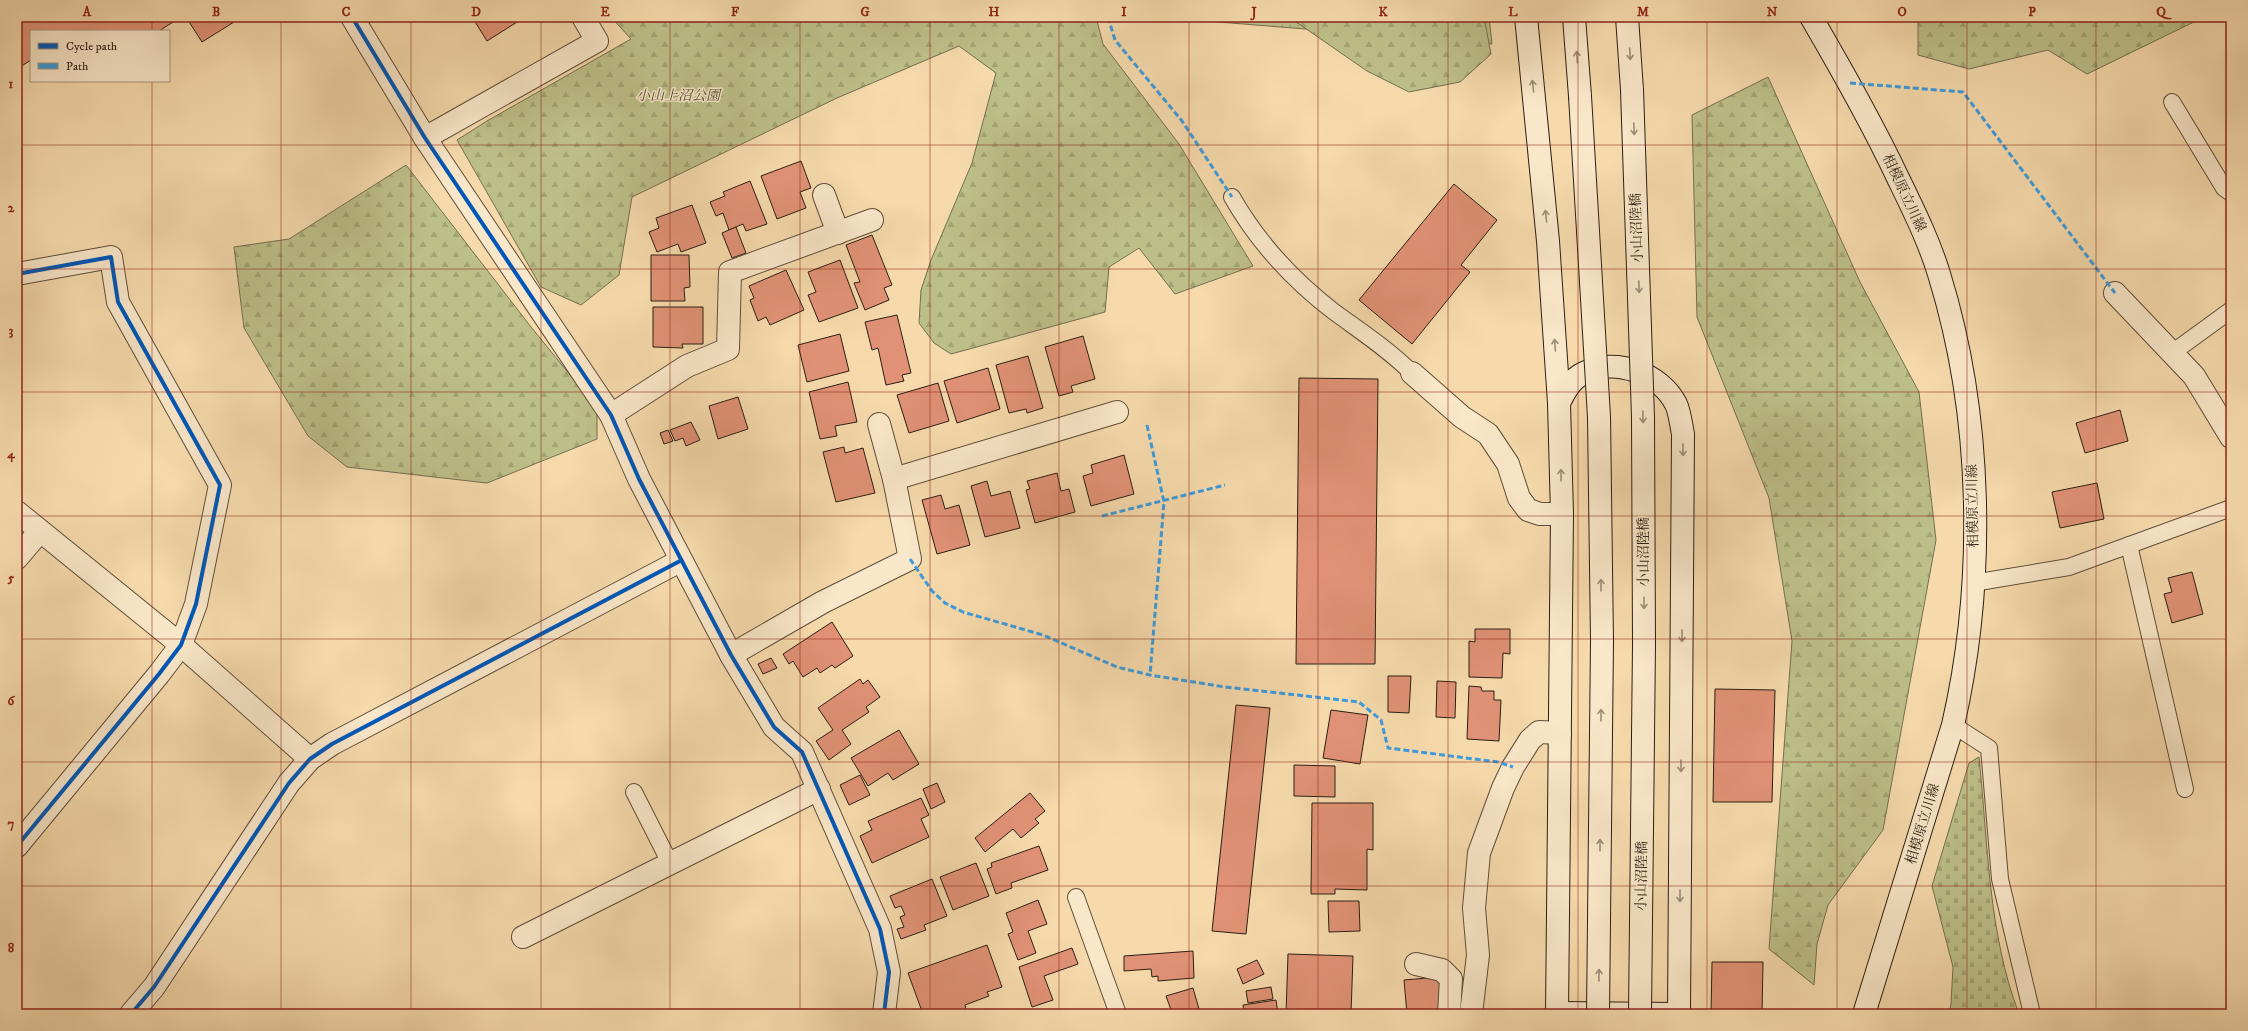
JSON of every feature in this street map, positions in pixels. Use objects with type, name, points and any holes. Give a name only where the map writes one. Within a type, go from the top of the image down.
[{"type":"street","points":[[352,17],[425,138],[611,414],[639,480],[680,561],[731,655],[774,728],[802,752],[820,789],[856,879],[880,929],[889,972],[884,1014]]},
{"type":"street","points":[[425,138],[597,40],[583,17]]},
{"type":"street","points":[[1526,17],[1548,241],[1559,403],[1562,514],[1557,1014],[1679,1014],[1683,434],[1676,404],[1663,387],[1636,370],[1612,366],[1584,373],[1569,385],[1559,403]]},
{"type":"street","points":[[1574,17],[1591,252],[1599,447],[1602,641],[1598,1014]]},
{"type":"street","name":"小山沼陸橋","points":[[1627,17],[1632,90],[1643,417],[1644,652],[1640,1014]]},
{"type":"street","name":"相模原立川線","points":[[1811,17],[1877,135],[1908,198],[1939,273],[1958,348],[1970,418],[1974,493],[1973,582],[1969,642],[1963,684],[1953,725],[1864,1014]]},
{"type":"street","points":[[824,195],[838,233]]},
{"type":"street","points":[[611,414],[687,366],[728,349],[730,272],[872,220]]},
{"type":"street","points":[[17,274],[111,257],[118,302],[220,485],[196,604],[181,645],[159,674],[17,846]]},
{"type":"street","points":[[2115,293],[2194,376],[2231,437]]},
{"type":"street","points":[[1412,373],[1462,416],[1488,434],[1508,464],[1519,498],[1528,510],[1540,514],[1562,514]]},
{"type":"street","points":[[894,479],[1117,412]]},
{"type":"street","points":[[731,655],[823,602],[910,559],[894,479],[879,424]]},
{"type":"street","points":[[17,512],[181,645],[310,759]]},
{"type":"street","points":[[17,558],[40,531]]},
{"type":"street","points":[[132,1014],[154,987],[289,783],[310,759],[339,740],[680,561]]},
{"type":"street","points":[[1471,1014],[1478,955],[1474,908],[1479,853],[1485,833],[1513,766],[1530,740],[1539,732],[1560,733]]},
{"type":"street","points":[[523,937],[820,789]]},
{"type":"street","points":[[1416,964],[1442,970],[1451,979],[1449,1014]]},
{"type":"lane","points":[[2172,102],[2224,188],[2231,193]]},
{"type":"lane","points":[[1232,197],[1260,239],[1286,269],[1332,310],[1394,354],[1412,373]]},
{"type":"lane","points":[[2172,353],[2231,310]]},
{"type":"lane","points":[[1973,582],[2069,567],[2231,508]]},
{"type":"lane","points":[[2129,545],[2185,789]]},
{"type":"lane","points":[[1953,725],[1989,748],[2000,879],[2032,1014]]},
{"type":"lane","points":[[634,792],[670,863]]},
{"type":"lane","points":[[1076,897],[1118,1014]]},
{"type":"green space","name":"小山上沼公園","points":[[611,17],[1096,17],[1103,44],[1179,144],[1253,266],[1175,294],[1139,248],[1109,267],[1105,312],[951,354],[934,343],[919,323],[921,290],[931,260],[972,163],[996,73],[959,46],[837,98],[632,197],[619,275],[581,305],[541,287],[457,140],[487,121],[631,39]]},
{"type":"green space","points":[[1156,17],[1489,17],[1492,44]]},
{"type":"green space","points":[[1289,17],[1484,17],[1491,54],[1460,82],[1409,92],[1367,71]]},
{"type":"green space","points":[[1918,17],[2204,17],[2087,74],[2048,50],[1969,69],[1918,55]]},
{"type":"green space","points":[[1768,77],[1860,282],[1919,392],[1936,540],[1883,830],[1828,905],[1817,944],[1814,985],[1769,949],[1792,641],[1769,498],[1697,317],[1692,115]]},
{"type":"green space","points":[[406,165],[531,327],[597,408],[597,439],[487,483],[347,467],[308,436],[244,328],[234,247],[289,239]]},
{"type":"green space","points":[[1979,757],[1987,855],[1995,920],[2001,952],[2019,1014],[1949,1014],[1953,967],[1932,886],[1969,763]]},
{"type":"building","points":[[17,17],[181,17],[161,30],[30,30],[30,61],[17,69]]},
{"type":"building","points":[[186,17],[242,17],[202,42]]},
{"type":"building","points":[[472,17],[525,17],[487,41]]},
{"type":"building","points":[[801,161],[811,188],[800,192],[806,208],[777,219],[761,176]]},
{"type":"building","points":[[750,181],[767,224],[746,231],[743,224],[729,230],[723,213],[716,216],[710,202],[725,196],[723,192]]},
{"type":"building","points":[[1454,184],[1497,220],[1461,265],[1470,272],[1412,344],[1359,300]]},
{"type":"building","points":[[692,205],[706,243],[681,252],[678,244],[657,252],[649,232],[659,228],[656,218]]},
{"type":"building","points":[[736,227],[746,253],[732,258],[722,233]]},
{"type":"building","points":[[872,235],[892,285],[884,288],[889,300],[865,310],[854,283],[860,282],[846,245]]},
{"type":"building","points":[[651,255],[689,255],[690,287],[684,288],[685,301],[651,301]]},
{"type":"building","points":[[840,260],[858,308],[819,322],[808,295],[816,292],[808,272]]},
{"type":"building","points":[[786,270],[804,310],[770,325],[766,317],[758,321],[750,300],[754,298],[749,286]]},
{"type":"building","points":[[653,307],[703,307],[703,344],[682,344],[683,348],[653,347]]},
{"type":"building","points":[[897,315],[911,373],[902,375],[904,381],[886,385],[878,348],[872,350],[865,322]]},
{"type":"building","points":[[840,334],[849,371],[807,382],[798,345]]},
{"type":"building","points":[[1083,336],[1095,379],[1071,386],[1073,392],[1059,396],[1045,347]]},
{"type":"building","points":[[1028,356],[1043,408],[1027,413],[1026,409],[1009,413],[996,365]]},
{"type":"building","points":[[988,368],[1000,409],[957,423],[944,381]]},
{"type":"building","points":[[1299,378],[1378,379],[1375,664],[1296,664]]},
{"type":"building","points":[[848,382],[857,422],[835,426],[837,436],[820,439],[809,392]]},
{"type":"building","points":[[938,383],[949,421],[909,433],[897,395]]},
{"type":"building","points":[[738,397],[748,429],[718,439],[709,406]]},
{"type":"building","points":[[2120,410],[2128,441],[2085,453],[2076,423]]},
{"type":"building","points":[[691,422],[700,440],[686,446],[683,438],[675,441],[670,430]]},
{"type":"building","points":[[668,430],[673,441],[664,444],[660,433]]},
{"type":"building","points":[[844,447],[845,453],[863,448],[875,493],[836,502],[823,452]]},
{"type":"building","points":[[1124,455],[1134,494],[1091,506],[1083,476],[1093,473],[1091,465]]},
{"type":"building","points":[[1057,473],[1061,491],[1069,489],[1075,512],[1035,523],[1026,490],[1030,489],[1027,481]]},
{"type":"building","points":[[987,481],[991,496],[1010,491],[1020,528],[985,537],[971,486]]},
{"type":"building","points":[[2097,483],[2104,519],[2060,528],[2052,492]]},
{"type":"building","points":[[941,495],[945,509],[959,505],[970,545],[937,554],[922,500]]},
{"type":"building","points":[[2192,572],[2203,614],[2172,623],[2164,594],[2172,592],[2168,578]]},
{"type":"building","points":[[832,622],[853,656],[835,668],[832,665],[820,673],[817,668],[803,677],[793,661],[789,664],[783,654]]},
{"type":"building","points":[[1475,629],[1510,629],[1510,654],[1503,653],[1502,678],[1469,677],[1469,641],[1475,642]]},
{"type":"building","points":[[771,658],[777,668],[763,674],[758,664]]},
{"type":"building","points":[[1388,676],[1411,676],[1409,713],[1388,712]]},
{"type":"building","points":[[860,679],[863,684],[868,680],[880,697],[866,707],[869,712],[842,730],[851,744],[829,760],[816,741],[833,730],[818,708]]},
{"type":"building","points":[[1437,681],[1456,682],[1455,718],[1436,717]]},
{"type":"building","points":[[1469,686],[1481,687],[1482,691],[1494,691],[1494,700],[1501,700],[1499,741],[1467,739]]},
{"type":"building","points":[[1715,689],[1775,690],[1772,802],[1713,802]]},
{"type":"building","points":[[1236,705],[1270,708],[1246,934],[1212,931]]},
{"type":"building","points":[[1331,710],[1368,715],[1360,764],[1323,758]]},
{"type":"building","points":[[899,730],[919,764],[893,780],[888,773],[868,786],[851,758]]},
{"type":"building","points":[[1294,765],[1335,766],[1335,797],[1294,796]]},
{"type":"building","points":[[860,775],[870,795],[849,805],[840,785]]},
{"type":"building","points":[[937,783],[945,802],[931,809],[923,789]]},
{"type":"building","points":[[1030,793],[1045,811],[1035,819],[1039,823],[1021,838],[1013,829],[985,852],[975,838]]},
{"type":"building","points":[[921,798],[929,815],[921,819],[929,837],[872,863],[860,836],[872,830],[868,821]]},
{"type":"building","points":[[1312,803],[1373,803],[1373,850],[1367,849],[1367,890],[1335,889],[1335,894],[1311,894]]},
{"type":"building","points":[[1039,846],[1048,870],[1011,883],[1012,888],[996,894],[987,869],[992,867],[991,863]]},
{"type":"building","points":[[976,863],[989,896],[953,910],[940,877]]},
{"type":"building","points":[[932,879],[947,916],[924,925],[926,930],[901,939],[897,929],[904,927],[900,917],[905,915],[901,906],[895,908],[890,896]]},
{"type":"building","points":[[1038,900],[1047,924],[1028,931],[1036,953],[1018,960],[1008,934],[1013,932],[1006,913]]},
{"type":"building","points":[[1328,901],[1359,901],[1360,931],[1329,932]]},
{"type":"building","points":[[987,945],[1002,987],[987,992],[989,996],[965,1005],[967,1012],[962,1014],[923,1014],[908,973]]},
{"type":"building","points":[[1072,948],[1078,964],[1044,976],[1053,1000],[1032,1007],[1019,967]]},
{"type":"building","points":[[1193,951],[1194,978],[1158,981],[1158,976],[1152,977],[1151,969],[1124,971],[1124,956]]},
{"type":"building","points":[[1288,954],[1353,956],[1351,1014],[1286,1014]]},
{"type":"building","points":[[1257,960],[1264,974],[1243,984],[1237,969]]},
{"type":"building","points":[[1712,962],[1763,962],[1762,1014],[1711,1014]]},
{"type":"building","points":[[1439,977],[1441,1014],[1407,1014],[1404,980]]},
{"type":"building","points":[[1271,987],[1273,999],[1248,1003],[1246,991]]},
{"type":"building","points":[[1193,988],[1199,1009],[1196,1010],[1197,1014],[1156,1014],[1171,1010],[1166,996]]},
{"type":"building","points":[[1276,1000],[1278,1014],[1244,1014],[1243,1005]]},
{"type":"building","points":[[1055,1011],[1056,1014],[1044,1014]]},
{"type":"marked path","points":[[1108,17],[1115,40],[1182,121],[1232,197]]},
{"type":"marked path","points":[[1850,83],[1963,92],[2115,293]]},
{"type":"marked path","points":[[1147,425],[1164,502],[1150,675]]},
{"type":"marked path","points":[[1102,516],[1225,485]]},
{"type":"marked path","points":[[910,559],[932,591],[945,603],[963,612],[1043,635],[1117,667],[1150,675],[1225,687],[1359,702],[1381,720],[1388,748],[1498,762],[1513,767]]},
{"type":"cycle path","points":[[352,17],[425,138],[611,415],[639,479],[731,655],[774,727],[802,752],[880,929],[889,972],[884,1014]]},
{"type":"cycle path","points":[[17,274],[111,257],[118,302],[220,485],[196,604],[181,645],[159,674],[17,846]]},
{"type":"cycle path","points":[[131,1014],[154,987],[289,783],[310,759],[332,744],[680,561]]}]
